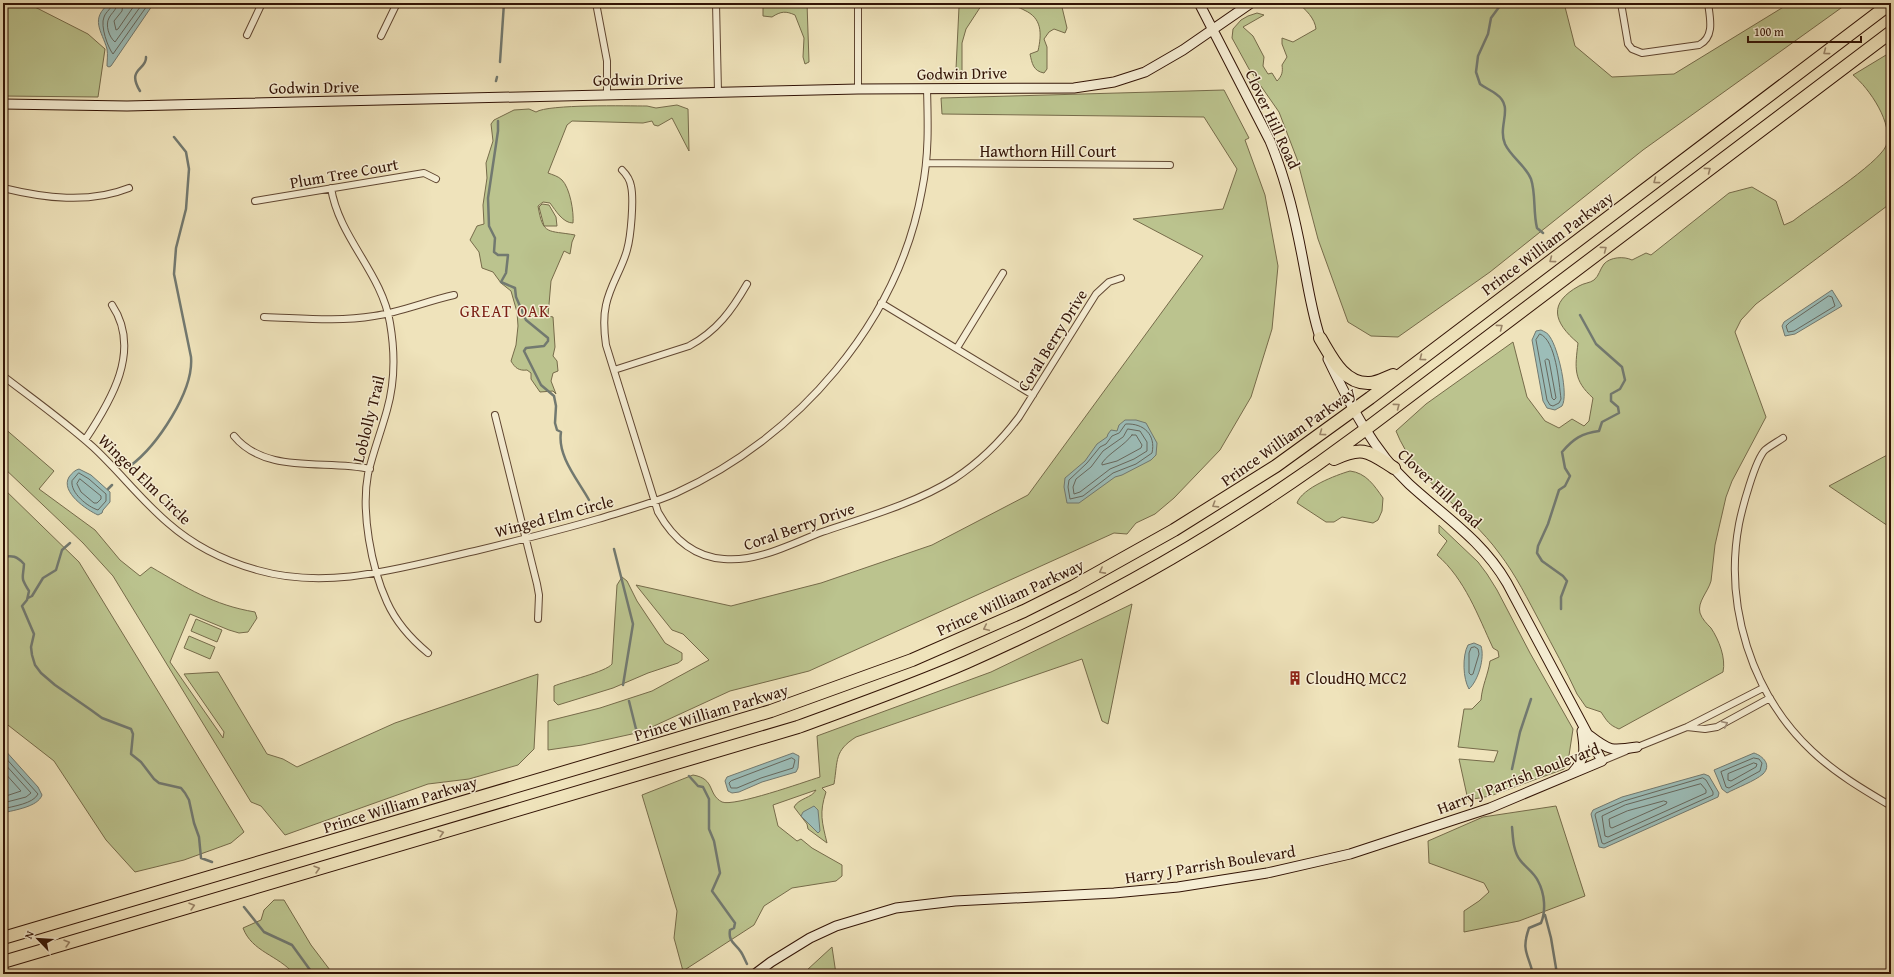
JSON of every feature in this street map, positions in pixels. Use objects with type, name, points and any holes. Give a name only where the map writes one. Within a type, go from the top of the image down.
[{"type":"highway","name":"Prince William Parkway","points":[[3,938],[764,713],[880,673],[1017,614],[1123,559],[1228,497],[1276,466],[1354,410],[1891,3]]},
{"type":"highway","points":[[3,962],[798,727],[878,698],[967,662],[1089,604],[1212,534],[1304,473],[1366,429],[1891,32]]},
{"type":"highway","points":[[1320,338],[1344,374],[1355,380],[1367,383],[1373,382],[1407,370]]},
{"type":"highway","points":[[1304,473],[1343,455],[1359,450],[1369,453],[1394,468]]},
{"type":"street","points":[[247,35],[262,3]]},
{"type":"street","points":[[381,36],[397,3]]},
{"type":"street","points":[[596,3],[607,61],[607,95]]},
{"type":"street","points":[[716,3],[718,92]]},
{"type":"street","points":[[858,3],[858,89]]},
{"type":"street","name":"Clover Hill Road","points":[[1199,3],[1280,163],[1294,212],[1313,312],[1320,338],[1328,359],[1354,410],[1394,468],[1409,483],[1469,534],[1493,561],[1507,583],[1602,761]]},
{"type":"street","name":"Godwin Drive","points":[[3,104],[127,106],[858,89],[1074,88],[1098,85],[1145,72],[1183,50],[1251,3]]},
{"type":"street","points":[[1621,3],[1628,44],[1632,49],[1642,53],[1699,45],[1705,42],[1708,38],[1711,25],[1708,3]]},
{"type":"street","name":"Winged Elm Circle","points":[[3,376],[85,440],[168,523],[183,535],[213,553],[257,570],[299,579],[340,578],[377,573],[525,539],[655,501],[682,490],[716,472],[782,426],[801,408],[840,364],[873,317],[896,272],[910,238],[921,196],[926,163],[928,125],[927,89]]},
{"type":"street","name":"Hawthorn Hill Court","points":[[926,163],[1170,165]]},
{"type":"street","name":"Coral Berry Drive","points":[[622,170],[629,179],[632,190],[630,239],[623,263],[611,288],[604,318],[606,345],[655,501],[662,518],[674,535],[682,543],[702,554],[723,559],[738,560],[768,553],[918,498],[954,479],[996,445],[1019,416],[1033,395],[1096,294],[1109,282],[1121,278]]},
{"type":"street","name":"Plum Tree Court","points":[[255,201],[424,173],[436,179]]},
{"type":"street","points":[[3,188],[41,196],[64,198],[100,197],[129,188]]},
{"type":"street","name":"Loblolly Trail","points":[[330,188],[340,221],[376,283],[388,314],[394,358],[388,410],[370,469],[366,492],[367,523],[377,573],[387,602],[396,618],[416,643],[428,653]]},
{"type":"street","points":[[957,348],[1003,273]]},
{"type":"street","points":[[614,370],[689,346],[700,340],[723,321],[747,284]]},
{"type":"street","points":[[264,317],[353,318],[388,314],[454,295]]},
{"type":"street","points":[[881,303],[1033,395]]},
{"type":"street","points":[[85,440],[110,401],[120,375],[124,346],[122,326],[112,305]]},
{"type":"street","points":[[495,415],[525,539],[538,584],[538,619]]},
{"type":"street","points":[[234,436],[246,448],[264,457],[300,464],[343,464],[370,469]]},
{"type":"street","points":[[1783,438],[1764,451],[1742,505],[1734,554],[1735,583],[1739,615],[1747,647],[1764,688],[1770,698],[1782,716],[1811,751],[1831,767],[1891,806]]},
{"type":"street","name":"Harry J Parrish Boulevard","points":[[754,974],[810,938],[836,926],[896,908],[955,901],[1122,892],[1178,887],[1267,873],[1358,851],[1490,808],[1687,727],[1764,688]]},
{"type":"street","name":"Harry J Parrish Boulevard","points":[[1687,727],[1705,729],[1717,727],[1770,698]]},
{"type":"street","points":[[1572,773],[1582,761],[1584,751],[1580,722]]},
{"type":"street","points":[[1586,733],[1609,749],[1617,750],[1637,747]]},
{"type":"green space","points":[[3,3],[29,4],[88,34],[105,49],[98,97],[3,96]]},
{"type":"green space","points":[[763,3],[807,3],[809,62],[805,64],[803,57],[804,38],[795,15],[784,12],[772,17],[763,16]]},
{"type":"green space","points":[[956,3],[983,3],[966,29],[962,43],[962,79],[930,79],[930,74],[953,73],[956,69],[959,7]]},
{"type":"green space","points":[[1013,3],[1061,3],[1067,28],[1065,33],[1054,29],[1049,32],[1044,39],[1047,47],[1047,69],[1044,73],[1035,68],[1030,54],[1038,51],[1040,32],[1037,22],[1030,13],[1016,7]]},
{"type":"green space","points":[[1297,3],[1564,3],[1575,46],[1612,77],[1674,74],[1790,3],[1848,3],[1643,150],[1490,272],[1398,337],[1371,336],[1348,322],[1318,239],[1297,159],[1279,112],[1249,69],[1232,38],[1233,29],[1241,20],[1257,13],[1264,15],[1243,27],[1253,36],[1264,57],[1263,66],[1268,74],[1272,73],[1277,81],[1281,76],[1282,65],[1287,57],[1282,44],[1282,38],[1293,42],[1316,29],[1310,14]]},
{"type":"green space","points":[[1891,52],[1891,203],[1756,304],[1741,320],[1735,332],[1766,417],[1732,481],[1726,497],[1715,545],[1711,581],[1701,601],[1699,609],[1703,619],[1714,633],[1721,649],[1724,661],[1723,672],[1619,729],[1608,722],[1601,712],[1586,707],[1577,694],[1564,667],[1505,561],[1473,523],[1429,481],[1416,466],[1396,431],[1426,404],[1513,342],[1527,397],[1545,421],[1559,428],[1572,419],[1584,426],[1589,421],[1593,398],[1582,385],[1577,373],[1576,360],[1578,343],[1563,328],[1559,320],[1558,306],[1562,299],[1569,292],[1579,286],[1594,280],[1604,264],[1610,260],[1621,258],[1632,260],[1646,253],[1651,255],[1729,193],[1752,187],[1776,201],[1784,225],[1793,221],[1858,174],[1880,154],[1886,146],[1888,137],[1883,117],[1873,97],[1853,75]]},
{"type":"green space","points":[[1224,90],[1249,138],[1245,140],[1265,195],[1278,266],[1272,329],[1251,397],[1220,450],[1174,498],[1155,514],[1136,523],[1127,534],[1114,533],[809,671],[730,691],[641,732],[582,745],[548,750],[548,721],[600,708],[652,691],[709,660],[683,634],[672,630],[636,585],[731,606],[821,583],[932,545],[1028,495],[1203,256],[1133,219],[1223,209],[1237,169],[1204,117],[942,114],[941,98]]},
{"type":"green space","points":[[677,105],[688,109],[689,151],[672,118],[658,126],[654,125],[652,121],[643,123],[572,121],[567,125],[548,173],[559,178],[565,184],[571,200],[573,223],[563,219],[550,203],[543,202],[538,206],[542,222],[548,230],[575,235],[570,254],[564,251],[551,281],[548,316],[553,317],[555,347],[553,356],[557,361],[558,371],[553,373],[551,381],[556,394],[553,391],[540,392],[531,379],[531,373],[527,370],[522,370],[514,366],[511,361],[516,345],[518,326],[517,312],[511,291],[501,283],[493,272],[482,268],[479,252],[470,240],[477,226],[484,224],[483,205],[487,178],[486,163],[493,141],[491,124],[494,120],[514,110],[529,109],[536,112],[543,109],[571,107],[647,106],[656,108]]},
{"type":"green space","points":[[542,204],[549,205],[556,217],[557,226],[544,226],[539,207]]},
{"type":"green space","points":[[3,427],[54,471],[39,489],[95,530],[120,560],[140,576],[151,567],[201,595],[226,605],[255,612],[257,618],[248,632],[239,633],[190,614],[170,662],[223,738],[224,732],[184,674],[218,672],[267,754],[283,759],[297,767],[395,723],[538,674],[534,749],[518,765],[469,779],[428,784],[285,835],[261,806],[251,802],[113,576],[83,543],[3,467]]},
{"type":"green space","points":[[1891,453],[1891,528],[1829,486]]},
{"type":"green space","points":[[1350,471],[1361,474],[1369,480],[1383,498],[1382,511],[1378,520],[1373,523],[1342,517],[1334,522],[1326,522],[1297,503],[1300,497],[1312,487]]},
{"type":"green space","points":[[3,488],[79,562],[244,832],[231,843],[184,860],[135,872],[106,840],[54,761],[4,722]]},
{"type":"green space","points":[[1439,525],[1478,562],[1487,574],[1573,729],[1568,762],[1564,769],[1490,796],[1468,800],[1459,759],[1494,762],[1498,751],[1458,747],[1464,709],[1472,709],[1481,700],[1490,661],[1499,657],[1498,651],[1493,648],[1470,598],[1455,575],[1437,555],[1447,541],[1439,533]]},
{"type":"green space","points":[[622,577],[627,581],[637,601],[665,643],[682,653],[682,660],[678,663],[648,673],[613,688],[558,705],[554,701],[554,686],[602,670],[612,664],[617,585]]},
{"type":"green space","points":[[1132,604],[1108,724],[1102,721],[1082,659],[856,737],[840,752],[834,784],[822,788],[826,792],[822,806],[822,818],[827,843],[808,829],[807,824],[794,807],[799,802],[812,795],[816,790],[773,805],[778,826],[797,841],[801,839],[812,848],[842,865],[842,876],[836,881],[792,888],[764,906],[754,925],[683,971],[674,938],[677,911],[642,795],[693,775],[700,777],[708,783],[717,799],[722,802],[729,803],[754,798],[820,777],[817,736],[991,672]]},
{"type":"green space","points":[[196,619],[222,630],[217,642],[191,631]]},
{"type":"green space","points":[[189,636],[215,647],[210,659],[184,648]]},
{"type":"green space","points":[[1556,806],[1585,896],[1519,921],[1464,932],[1464,911],[1489,892],[1484,883],[1429,863],[1428,841],[1483,817]]},
{"type":"green space","points":[[274,900],[284,900],[311,945],[333,974],[294,974],[281,962],[259,948],[247,936],[243,928],[261,920],[264,910]]},
{"type":"green space","points":[[832,947],[836,974],[804,974],[807,970]]},
{"type":"green space","points":[[1620,972],[1677,973],[1678,974],[1595,974]]},
{"type":"water","points":[[110,3],[154,3],[109,67],[107,66],[107,49],[100,31],[99,20],[100,14]]},
{"type":"water","points":[[1832,290],[1842,306],[1795,334],[1785,336],[1782,326],[1784,322]]},
{"type":"water","points":[[1541,330],[1548,334],[1553,343],[1562,372],[1564,400],[1562,406],[1555,410],[1547,408],[1543,401],[1532,340],[1536,331]]},
{"type":"water","points":[[1125,420],[1136,420],[1146,423],[1157,443],[1156,455],[1151,460],[1115,477],[1079,503],[1067,503],[1064,487],[1065,478],[1085,461],[1097,444],[1107,437],[1111,430],[1117,431],[1119,425]]},
{"type":"water","points":[[79,469],[91,475],[110,492],[110,502],[102,513],[98,515],[76,500],[68,489],[67,483],[69,477]]},
{"type":"water","points":[[1474,643],[1481,646],[1482,657],[1478,675],[1469,689],[1465,679],[1464,661],[1468,645]]},
{"type":"water","points":[[3,748],[38,787],[42,795],[40,799],[31,805],[3,813]]},
{"type":"water","points":[[793,753],[799,756],[798,768],[796,772],[762,782],[739,792],[732,793],[728,791],[725,781],[727,777]]},
{"type":"water","points":[[1754,753],[1765,761],[1767,767],[1766,771],[1755,779],[1727,793],[1722,789],[1714,770]]},
{"type":"water","points":[[1704,774],[1709,776],[1719,793],[1718,797],[1604,848],[1599,847],[1591,814],[1593,810],[1622,797]]},
{"type":"water","points":[[814,806],[818,810],[820,831],[818,833],[801,816],[803,812]]},
{"type":"waterway","points":[[500,62],[504,3]]},
{"type":"waterway","points":[[1502,3],[1491,18],[1488,34],[1478,56],[1476,72],[1480,84],[1502,99],[1505,111],[1503,130],[1505,144],[1529,174],[1533,185],[1537,228],[1543,233]]},
{"type":"waterway","points":[[140,91],[135,78],[138,70],[144,65],[146,57]]},
{"type":"waterway","points":[[496,81],[497,77]]},
{"type":"waterway","points":[[498,121],[498,131],[488,198],[489,226],[495,238],[494,252],[498,255],[508,255],[506,273],[501,282],[515,288],[516,297],[526,320],[548,338],[548,341],[544,346],[526,348],[524,351],[541,385],[554,396],[556,406],[555,423],[557,430],[561,432],[562,450],[565,459],[589,500]]},
{"type":"waterway","points":[[130,466],[151,445],[172,417],[187,386],[190,371],[191,357],[174,274],[176,248],[186,209],[189,169],[186,152],[174,137]]},
{"type":"waterway","points":[[1561,609],[1561,597],[1567,581],[1563,576],[1542,561],[1537,553],[1538,546],[1548,524],[1559,490],[1565,486],[1570,476],[1565,468],[1562,452],[1578,437],[1599,431],[1602,422],[1619,413],[1618,407],[1611,401],[1611,394],[1620,389],[1625,380],[1622,367],[1596,344],[1580,315]]},
{"type":"waterway","points":[[108,489],[112,485]]},
{"type":"waterway","points":[[28,598],[32,596],[43,578],[56,570],[62,550],[70,543]]},
{"type":"waterway","points":[[614,549],[633,624],[623,685]]},
{"type":"waterway","points":[[3,557],[14,557],[19,559],[24,564],[23,578],[29,591],[27,600],[22,606],[34,634],[31,647],[35,665],[41,673],[55,685],[102,718],[131,729],[133,734],[131,754],[141,762],[159,783],[181,788],[185,793],[189,800],[199,837],[201,858],[212,862]]},
{"type":"waterway","points":[[1512,769],[1520,732],[1531,699]]},
{"type":"waterway","points":[[629,701],[636,729],[644,734]]},
{"type":"waterway","points":[[689,776],[698,786],[703,787],[709,799],[709,829],[714,841],[720,873],[712,891],[735,923],[734,928],[730,930],[730,937],[732,942],[741,952],[747,964]]},
{"type":"waterway","points":[[1512,827],[1516,852],[1522,863],[1536,878],[1540,886],[1544,902],[1544,913],[1541,923],[1529,928],[1525,947],[1533,974]]},
{"type":"waterway","points":[[244,907],[264,932],[292,945],[313,974]]},
{"type":"waterway","points":[[1545,915],[1551,938],[1557,974]]},
{"type":"place","name":"CloudHQ MCC2","points":[[1295,678]]},
{"type":"district","name":"GREAT OAK","points":[[505,311]]}]
